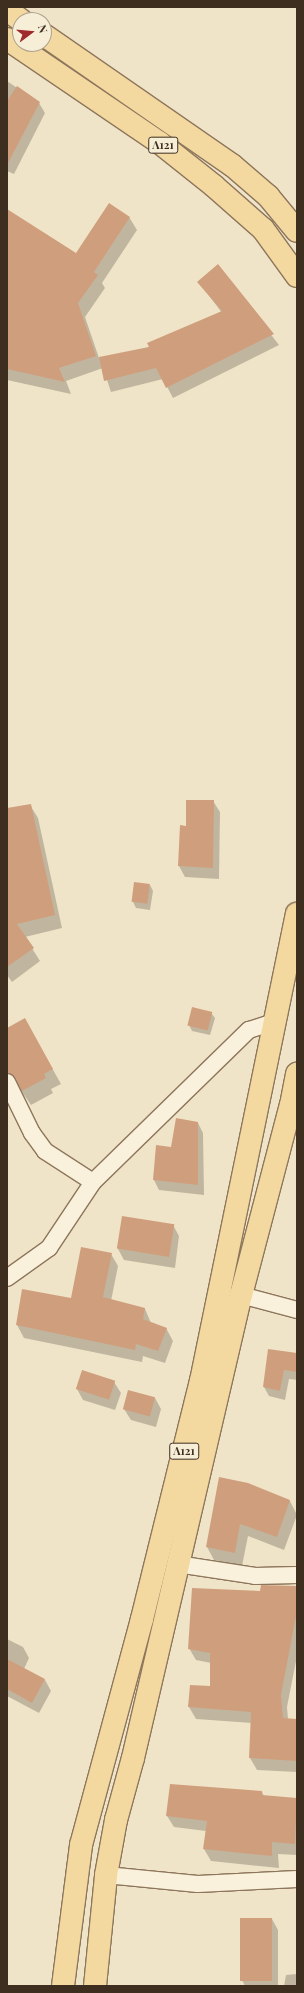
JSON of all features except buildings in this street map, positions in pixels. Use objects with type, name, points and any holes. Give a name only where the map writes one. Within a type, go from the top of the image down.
[{"type":"main road","name":"A121","points":[[7,39],[160,143],[214,186],[263,229],[297,276]]},
{"type":"main road","name":"A121","points":[[52,41],[232,165],[268,196],[297,231]]},
{"type":"main road","name":"A121","points":[[63,1986],[81,1845],[142,1619],[201,1380],[273,1022],[297,914]]},
{"type":"main road","name":"A121","points":[[95,1986],[106,1875],[116,1820],[133,1758],[177,1564],[241,1295],[294,1106],[297,1074]]},
{"type":"street","points":[[7,1278],[49,1248],[93,1182],[249,1030],[273,1022]]},
{"type":"street","points":[[7,1082],[32,1133],[45,1150],[93,1182]]},
{"type":"street","points":[[241,1295],[297,1310]]},
{"type":"street","points":[[177,1564],[255,1576],[297,1575]]},
{"type":"street","points":[[106,1875],[198,1884],[297,1879]]}]
